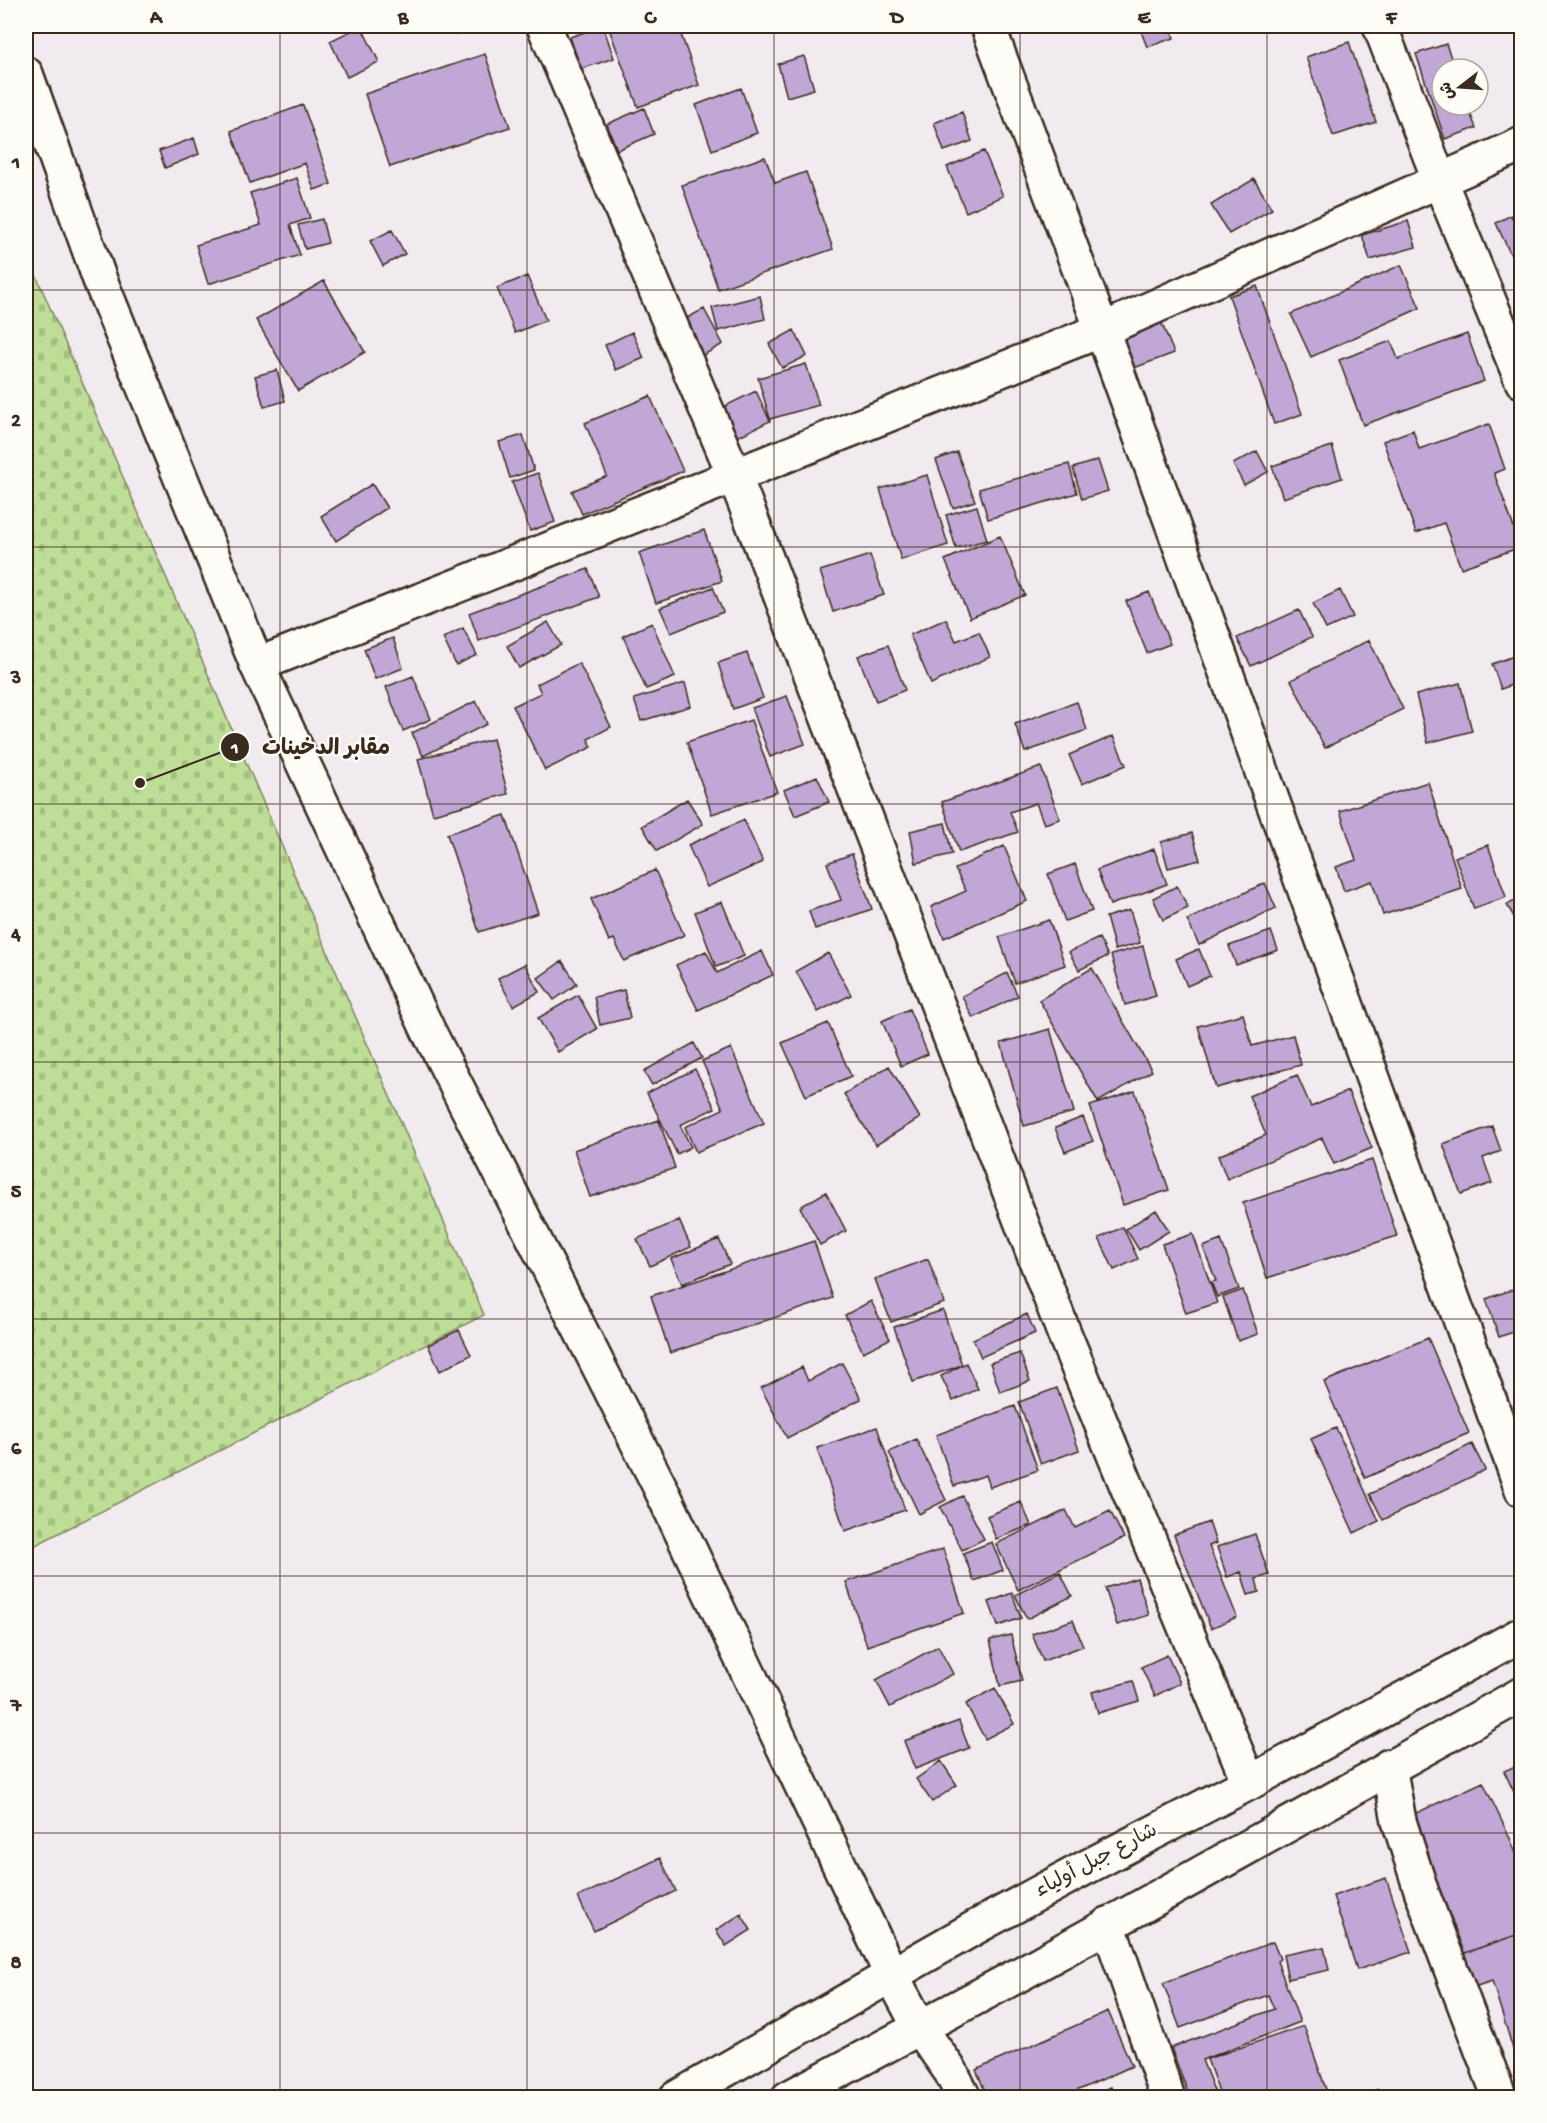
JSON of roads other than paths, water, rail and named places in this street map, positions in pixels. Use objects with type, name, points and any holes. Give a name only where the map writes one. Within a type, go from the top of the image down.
[{"type":"street","points":[[544,26],[735,477],[1064,1333],[1249,1783]]},
{"type":"street","points":[[988,26],[1102,330],[1521,1490]]},
{"type":"street","points":[[1380,26],[1521,381]]},
{"type":"street","points":[[26,74],[100,280],[257,665],[428,1030],[660,1487],[892,1976],[920,2028],[951,2072],[964,2097]]},
{"type":"street","points":[[257,665],[1102,330],[1521,144]]},
{"type":"street","name":"شارع جبل أولياء","points":[[676,2097],[1083,1869],[1249,1783],[1521,1634]]},
{"type":"street","points":[[788,2097],[920,2028],[1257,1843],[1389,1766],[1521,1694]]},
{"type":"street","points":[[1389,1766],[1399,1821],[1422,1893],[1500,2097]]},
{"type":"street","points":[[1108,1924],[1168,2097]]},
{"type":"place","name":"مقابر الدخينات","points":[[140,783]]}]
